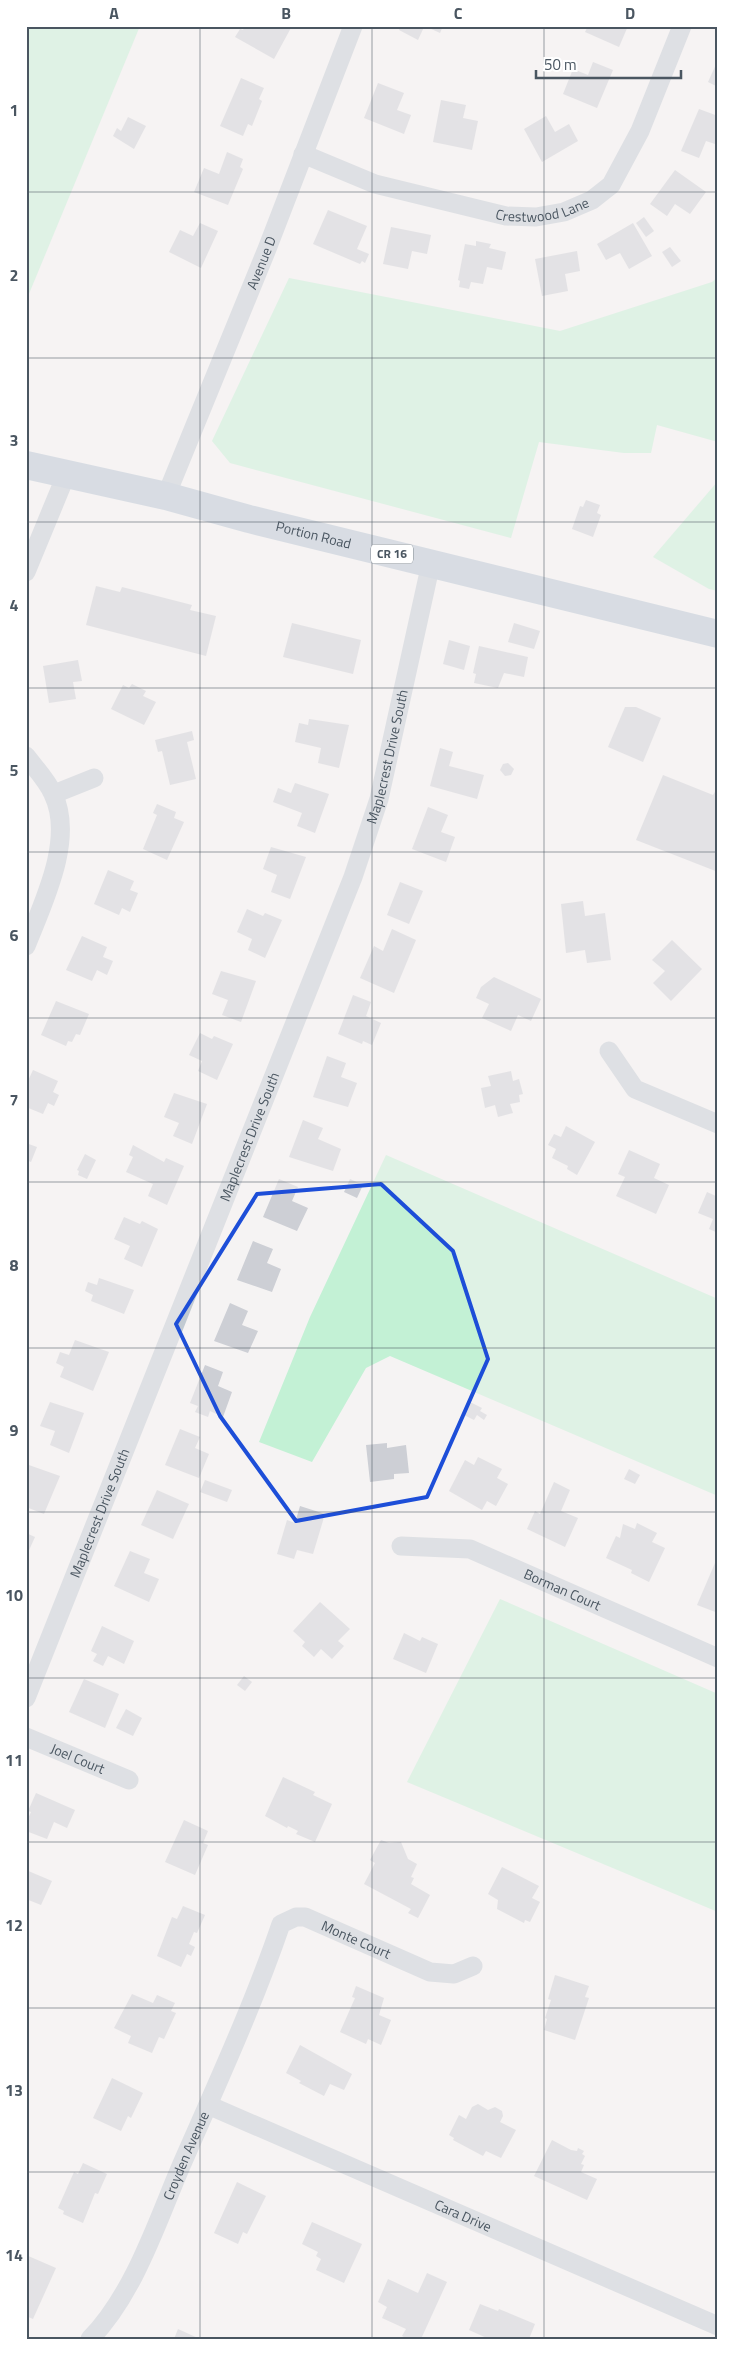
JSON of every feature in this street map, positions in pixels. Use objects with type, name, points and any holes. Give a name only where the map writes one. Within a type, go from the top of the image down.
[{"type":"main road","name":"Portion Road","points":[[26,465],[166,496],[249,519],[718,634]]},
{"type":"street","name":"Avenue D","points":[[166,496],[266,249],[353,26]]},
{"type":"street","name":"Crestwood Lane","points":[[303,154],[375,184],[506,216],[536,217],[564,212],[592,200],[611,185],[640,131],[682,26]]},
{"type":"street","points":[[26,572],[66,474]]},
{"type":"street","name":"Maplecrest Drive South","points":[[26,1698],[353,876],[379,799],[431,563]]},
{"type":"street","points":[[26,756],[54,794],[61,826],[58,860],[26,946]]},
{"type":"street","points":[[54,794],[94,778]]},
{"type":"street","points":[[609,1051],[635,1088],[718,1124]]},
{"type":"street","name":"Borman Court","points":[[401,1546],[470,1548],[718,1658]]},
{"type":"street","name":"Joel Court","points":[[26,1737],[129,1780]]},
{"type":"street","name":"Monte Court","points":[[265,1966],[281,1924],[296,1917],[306,1918],[430,1972],[454,1974],[473,1966]]},
{"type":"street","name":"Croyden Avenue","points":[[90,2339],[106,2322],[139,2264],[208,2106],[265,1966]]},
{"type":"street","name":"Cara Drive","points":[[208,2106],[718,2326]]},
{"type":"highlighted area","points":[[381,1184],[453,1251],[488,1359],[427,1497],[296,1521],[220,1416],[176,1324],[257,1194]]},
{"type":"green space","points":[[26,26],[140,26],[26,301]]},
{"type":"green space","points":[[718,277],[718,442],[657,425],[651,453],[624,453],[539,442],[511,538],[230,463],[212,441],[289,278],[560,331],[712,282]]},
{"type":"green space","points":[[718,481],[718,591],[709,589],[653,557]]},
{"type":"green space","points":[[386,1155],[718,1299],[718,1496],[390,1356],[366,1368],[312,1462],[259,1442],[310,1317]]},
{"type":"green space","points":[[500,1599],[718,1694],[718,1912],[407,1782]]},
{"type":"building","points":[[245,26],[292,26],[274,59],[235,37],[240,29],[243,30]]},
{"type":"building","points":[[400,26],[424,27],[418,40],[399,30]]},
{"type":"building","points":[[425,26],[443,26],[440,33]]},
{"type":"building","points":[[588,26],[628,26],[619,47],[585,32]]},
{"type":"building","points":[[718,60],[718,87],[708,82]]},
{"type":"building","points":[[593,62],[613,70],[597,108],[563,94],[573,69],[588,75]]},
{"type":"building","points":[[241,78],[264,88],[259,99],[262,101],[252,126],[248,124],[243,136],[220,126]]},
{"type":"building","points":[[378,83],[404,93],[397,110],[411,115],[404,134],[364,118]]},
{"type":"building","points":[[441,100],[466,105],[463,118],[478,121],[472,150],[433,142]]},
{"type":"building","points":[[699,109],[718,116],[718,145],[706,141],[699,158],[681,151]]},
{"type":"building","points":[[546,116],[555,132],[569,124],[578,141],[542,162],[524,129]]},
{"type":"building","points":[[128,117],[146,126],[134,149],[113,136],[117,128],[121,131]]},
{"type":"building","points":[[227,152],[243,159],[240,167],[243,169],[228,205],[194,192],[204,168],[219,174]]},
{"type":"building","points":[[675,170],[706,192],[690,214],[675,204],[667,216],[650,204]]},
{"type":"building","points":[[328,210],[367,226],[357,249],[369,254],[365,263],[362,261],[360,264],[313,244]]},
{"type":"building","points":[[644,217],[654,231],[646,237],[636,223]]},
{"type":"building","points":[[200,223],[218,231],[201,268],[169,252],[180,230],[193,236]]},
{"type":"building","points":[[633,223],[652,256],[629,269],[620,253],[606,260],[597,244]]},
{"type":"building","points":[[391,227],[431,235],[427,254],[412,251],[408,269],[383,264]]},
{"type":"building","points":[[476,241],[491,244],[489,248],[506,252],[502,270],[487,267],[483,284],[471,282],[469,289],[459,287],[460,281],[458,280],[465,244],[476,246]]},
{"type":"building","points":[[670,247],[681,261],[672,267],[662,252]]},
{"type":"building","points":[[577,251],[580,271],[565,274],[568,291],[542,296],[535,259]]},
{"type":"building","points":[[586,500],[600,505],[597,513],[601,515],[593,537],[572,529],[580,506],[583,507]]},
{"type":"building","points":[[96,586],[120,592],[122,587],[192,605],[190,610],[216,616],[206,656],[86,625]]},
{"type":"building","points":[[292,623],[361,640],[353,674],[283,657]]},
{"type":"building","points":[[514,623],[540,631],[534,649],[508,642]]},
{"type":"building","points":[[449,640],[470,646],[464,670],[443,664]]},
{"type":"building","points":[[479,646],[528,657],[524,677],[504,673],[498,688],[474,683],[476,674],[473,673]]},
{"type":"building","points":[[78,660],[82,681],[73,682],[76,699],[49,703],[43,666]]},
{"type":"building","points":[[132,684],[146,691],[143,696],[156,702],[144,725],[111,709],[123,685],[129,688]]},
{"type":"building","points":[[625,707],[636,707],[661,718],[643,762],[608,747]]},
{"type":"building","points":[[309,719],[349,725],[339,768],[318,763],[321,748],[295,742],[299,723],[308,725]]},
{"type":"building","points":[[192,731],[194,740],[187,742],[196,779],[170,785],[162,751],[158,752],[155,740]]},
{"type":"building","points":[[440,748],[453,752],[449,766],[484,775],[477,799],[430,786]]},
{"type":"building","points":[[508,763],[514,769],[511,775],[505,776],[500,770],[503,764]]},
{"type":"building","points":[[663,775],[713,795],[718,787],[718,872],[636,840]]},
{"type":"building","points":[[295,783],[329,794],[315,833],[297,826],[302,813],[273,802],[278,788],[291,793]]},
{"type":"building","points":[[157,804],[176,812],[174,818],[184,822],[167,860],[143,849],[157,815],[153,813]]},
{"type":"building","points":[[428,807],[448,815],[441,832],[455,837],[446,862],[412,849]]},
{"type":"building","points":[[271,847],[306,857],[290,899],[271,892],[277,875],[263,869]]},
{"type":"building","points":[[108,870],[134,881],[130,890],[138,893],[130,912],[122,908],[119,915],[94,904]]},
{"type":"building","points":[[400,882],[423,891],[409,924],[387,915]]},
{"type":"building","points":[[583,901],[585,916],[605,913],[611,960],[587,963],[585,950],[566,953],[561,904]]},
{"type":"building","points":[[247,909],[263,916],[265,913],[282,920],[265,958],[248,950],[252,939],[237,932]]},
{"type":"building","points":[[392,929],[416,940],[394,993],[360,978],[374,946],[383,951]]},
{"type":"building","points":[[82,936],[107,947],[103,957],[113,961],[107,975],[97,970],[92,981],[66,970]]},
{"type":"building","points":[[672,940],[702,969],[671,1001],[653,983],[665,971],[652,960]]},
{"type":"building","points":[[221,971],[256,981],[241,1022],[222,1015],[228,1000],[212,994]]},
{"type":"building","points":[[494,977],[541,999],[531,1021],[518,1015],[511,1031],[482,1018],[489,1004],[476,998],[481,987]]},
{"type":"building","points":[[353,995],[371,1002],[366,1016],[381,1023],[372,1045],[363,1041],[362,1044],[338,1034]]},
{"type":"building","points":[[56,1001],[89,1014],[80,1035],[76,1034],[72,1042],[68,1041],[66,1046],[41,1035]]},
{"type":"building","points":[[200,1033],[212,1039],[214,1036],[233,1044],[217,1080],[198,1071],[202,1061],[189,1055]]},
{"type":"building","points":[[327,1056],[346,1063],[341,1077],[357,1083],[348,1107],[313,1097]]},
{"type":"building","points":[[33,1070],[58,1081],[53,1092],[59,1095],[54,1106],[48,1103],[43,1114],[26,1107],[26,1085]]},
{"type":"building","points":[[511,1071],[513,1081],[519,1079],[523,1094],[519,1095],[520,1102],[510,1104],[513,1113],[498,1117],[495,1105],[485,1108],[481,1088],[491,1086],[488,1076]]},
{"type":"building","points":[[174,1093],[207,1104],[192,1144],[173,1136],[179,1123],[164,1117]]},
{"type":"building","points":[[303,1120],[323,1128],[318,1139],[341,1149],[333,1171],[289,1157]]},
{"type":"building","points":[[566,1126],[595,1142],[577,1175],[567,1169],[568,1166],[552,1158],[556,1149],[548,1145],[554,1134],[561,1137]]},
{"type":"building","points":[[26,1143],[37,1147],[31,1162],[26,1160]]},
{"type":"building","points":[[133,1145],[164,1162],[166,1158],[184,1166],[167,1205],[148,1196],[153,1184],[126,1172],[133,1157],[129,1155]]},
{"type":"building","points":[[629,1150],[660,1164],[654,1178],[669,1185],[656,1214],[616,1196],[625,1177],[618,1174]]},
{"type":"building","points":[[85,1154],[96,1160],[87,1179],[78,1175],[79,1171],[77,1170]]},
{"type":"building","points":[[279,1179],[298,1187],[292,1201],[308,1208],[297,1231],[263,1217]]},
{"type":"building","points":[[350,1179],[363,1185],[357,1198],[344,1192]]},
{"type":"building","points":[[707,1192],[718,1197],[718,1233],[709,1229],[713,1219],[698,1213]]},
{"type":"building","points":[[124,1217],[140,1224],[142,1221],[158,1229],[142,1267],[124,1259],[130,1246],[114,1239]]},
{"type":"building","points":[[253,1241],[273,1249],[267,1263],[281,1269],[272,1292],[237,1280]]},
{"type":"building","points":[[99,1278],[134,1290],[124,1314],[91,1301],[93,1295],[85,1291],[88,1282],[97,1285]]},
{"type":"building","points":[[230,1303],[248,1311],[242,1325],[258,1331],[248,1353],[214,1341]]},
{"type":"building","points":[[75,1340],[109,1352],[93,1391],[60,1377],[64,1367],[56,1363],[60,1352],[69,1355]]},
{"type":"building","points":[[205,1365],[223,1372],[218,1386],[232,1392],[223,1417],[210,1411],[208,1417],[195,1412],[198,1406],[190,1403]]},
{"type":"building","points":[[468,1401],[482,1408],[480,1411],[487,1415],[484,1420],[477,1415],[474,1420],[462,1414]]},
{"type":"building","points":[[50,1402],[84,1413],[69,1453],[50,1445],[55,1431],[40,1426]]},
{"type":"building","points":[[180,1429],[200,1437],[195,1448],[209,1454],[199,1478],[165,1465]]},
{"type":"building","points":[[387,1443],[387,1448],[406,1445],[409,1473],[394,1474],[394,1479],[370,1482],[366,1445]]},
{"type":"building","points":[[478,1457],[502,1469],[497,1478],[508,1484],[496,1506],[487,1501],[482,1510],[449,1491],[465,1460],[474,1465]]},
{"type":"building","points":[[26,1464],[60,1476],[44,1514],[26,1507],[29,1494],[26,1493]]},
{"type":"building","points":[[629,1469],[640,1475],[635,1484],[624,1479]]},
{"type":"building","points":[[205,1480],[232,1490],[227,1502],[200,1492]]},
{"type":"building","points":[[554,1482],[570,1490],[561,1511],[578,1518],[565,1547],[527,1529],[535,1511],[540,1514]]},
{"type":"building","points":[[157,1490],[189,1504],[173,1539],[141,1525]]},
{"type":"building","points":[[300,1506],[325,1514],[313,1554],[297,1550],[294,1559],[277,1554],[287,1520],[295,1523]]},
{"type":"building","points":[[637,1523],[657,1533],[652,1542],[665,1548],[649,1582],[631,1573],[632,1570],[606,1558],[616,1536],[620,1538],[623,1524],[635,1529]]},
{"type":"building","points":[[26,1533],[35,1537],[26,1557]]},
{"type":"building","points":[[130,1551],[150,1559],[144,1573],[159,1579],[149,1602],[114,1586]]},
{"type":"building","points":[[715,1563],[718,1564],[718,1613],[697,1605]]},
{"type":"building","points":[[320,1602],[350,1629],[338,1641],[344,1646],[332,1659],[321,1649],[314,1657],[302,1646],[305,1642],[293,1631]]},
{"type":"building","points":[[102,1626],[134,1641],[124,1664],[108,1656],[103,1666],[93,1661],[97,1654],[91,1651]]},
{"type":"building","points":[[404,1633],[420,1641],[422,1637],[438,1644],[426,1673],[393,1659]]},
{"type":"building","points":[[244,1676],[252,1682],[245,1691],[237,1685]]},
{"type":"building","points":[[84,1679],[119,1694],[105,1728],[69,1712]]},
{"type":"building","points":[[126,1709],[142,1718],[133,1736],[116,1728]]},
{"type":"building","points":[[283,1777],[315,1792],[313,1795],[332,1804],[315,1842],[296,1834],[298,1831],[288,1826],[287,1828],[265,1816]]},
{"type":"building","points":[[36,1793],[75,1810],[67,1828],[54,1822],[47,1839],[26,1831],[26,1823],[31,1812],[28,1811]]},
{"type":"building","points":[[184,1820],[208,1831],[203,1843],[208,1845],[195,1875],[165,1862]]},
{"type":"building","points":[[381,1840],[389,1843],[401,1842],[408,1859],[417,1864],[411,1877],[414,1878],[411,1884],[430,1895],[418,1918],[408,1913],[411,1909],[364,1884],[375,1863],[370,1860]]},
{"type":"building","points":[[502,1867],[539,1886],[532,1898],[540,1902],[530,1922],[525,1920],[524,1923],[497,1909],[498,1900],[488,1894]]},
{"type":"building","points":[[26,1870],[52,1881],[41,1905],[26,1899]]},
{"type":"building","points":[[183,1906],[205,1915],[197,1933],[194,1932],[189,1944],[195,1947],[191,1956],[187,1954],[181,1967],[157,1956],[172,1917],[177,1919]]},
{"type":"building","points":[[555,1975],[589,1986],[585,1997],[589,1998],[575,2040],[544,2030],[547,2019],[545,2018],[551,2000],[548,1999]]},
{"type":"building","points":[[356,1986],[384,1998],[379,2015],[391,2020],[381,2045],[368,2039],[366,2044],[340,2032],[355,1998],[352,1997]]},
{"type":"building","points":[[132,1994],[153,2003],[157,1995],[175,2003],[171,2011],[176,2013],[164,2039],[159,2037],[152,2053],[128,2043],[131,2036],[114,2028]]},
{"type":"building","points":[[300,2045],[352,2074],[344,2090],[330,2084],[324,2096],[299,2083],[301,2081],[286,2073]]},
{"type":"building","points":[[112,2078],[143,2093],[131,2118],[128,2116],[121,2131],[93,2118]]},
{"type":"building","points":[[478,2104],[488,2110],[495,2107],[502,2111],[503,2116],[500,2122],[516,2130],[501,2158],[486,2151],[483,2156],[453,2140],[454,2138],[449,2135],[459,2115],[466,2119],[472,2107]]},
{"type":"building","points":[[552,2140],[571,2150],[577,2151],[578,2148],[584,2151],[582,2154],[585,2156],[581,2164],[584,2165],[581,2172],[597,2179],[587,2200],[534,2176]]},
{"type":"building","points":[[83,2163],[107,2174],[98,2194],[95,2193],[83,2223],[63,2214],[64,2211],[58,2208],[74,2172],[78,2174]]},
{"type":"building","points":[[237,2182],[266,2196],[247,2234],[243,2232],[238,2244],[214,2233]]},
{"type":"building","points":[[312,2222],[362,2244],[344,2283],[316,2270],[321,2259],[316,2256],[318,2252],[302,2244]]},
{"type":"building","points":[[26,2255],[56,2268],[33,2319],[26,2316]]},
{"type":"building","points":[[427,2273],[447,2282],[421,2339],[408,2339],[402,2336],[406,2329],[382,2318],[387,2307],[378,2302],[388,2279],[418,2293]]},
{"type":"building","points":[[480,2304],[498,2311],[499,2309],[535,2324],[529,2339],[489,2339],[469,2330]]},
{"type":"building","points":[[178,2329],[200,2339],[174,2339]]}]
